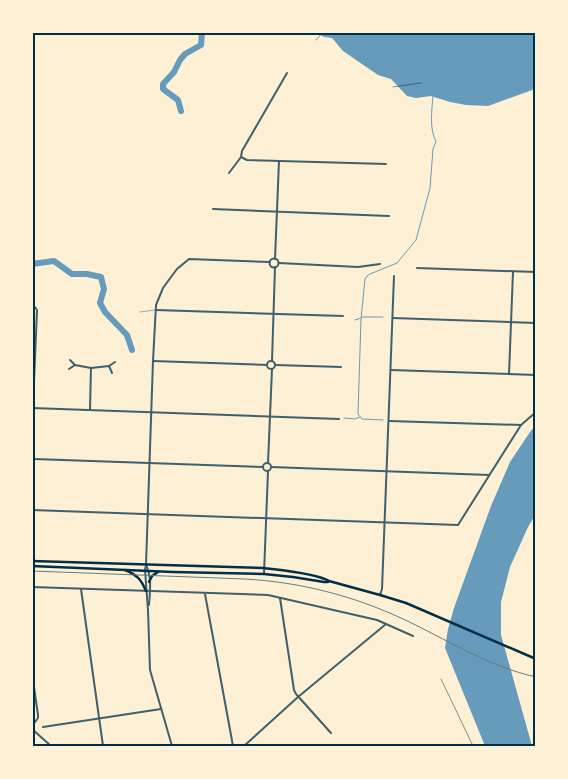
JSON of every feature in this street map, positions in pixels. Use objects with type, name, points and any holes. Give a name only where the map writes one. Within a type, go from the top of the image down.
[{"type":"main road","points":[[32,561],[264,568],[302,574],[406,603],[536,659]]},
{"type":"main road","points":[[32,566],[264,574],[324,582],[329,581]]},
{"type":"main road","points":[[123,570],[134,574],[140,579],[148,591]]},
{"type":"main road","points":[[150,582],[154,574],[159,571]]},
{"type":"street","points":[[229,174],[241,157],[242,151],[287,73]]},
{"type":"street","points":[[241,157],[247,160],[386,164]]},
{"type":"street","points":[[279,161],[275,258],[279,263]]},
{"type":"street","points":[[213,209],[389,216]]},
{"type":"street","points":[[148,591],[150,582],[146,565],[152,361],[156,302],[163,288],[177,269],[189,259],[270,262],[275,258]]},
{"type":"street","points":[[270,262],[271,266],[275,267]]},
{"type":"street","points":[[341,367],[276,365],[272,361],[275,267],[279,263],[358,267],[380,264]]},
{"type":"street","points":[[417,268],[536,272]]},
{"type":"street","points":[[509,374],[513,272]]},
{"type":"street","points":[[380,595],[382,589],[394,276]]},
{"type":"street","points":[[32,430],[37,310],[33,306]]},
{"type":"street","points":[[155,310],[343,316]]},
{"type":"street","points":[[393,318],[536,323]]},
{"type":"street","points":[[70,360],[75,365],[91,368],[109,366],[115,362]]},
{"type":"street","points":[[152,361],[267,365],[268,368],[272,369]]},
{"type":"street","points":[[267,365],[272,361]]},
{"type":"street","points":[[69,369],[75,365]]},
{"type":"street","points":[[271,467],[268,463],[272,369],[276,365]]},
{"type":"street","points":[[109,366],[112,373]]},
{"type":"street","points":[[90,409],[91,368]]},
{"type":"street","points":[[391,370],[536,374]]},
{"type":"street","points":[[33,408],[339,419]]},
{"type":"street","points":[[32,510],[458,525],[521,425],[536,412]]},
{"type":"street","points":[[389,421],[521,425]]},
{"type":"street","points":[[32,462],[33,457],[263,467],[264,470],[268,471]]},
{"type":"street","points":[[263,467],[268,463]]},
{"type":"street","points":[[271,467],[489,475]]},
{"type":"street","points":[[264,574],[268,471],[271,470],[271,467]]},
{"type":"street","points":[[147,571],[150,670],[172,746]]},
{"type":"street","points":[[32,587],[268,595],[377,620],[413,636]]},
{"type":"street","points":[[81,589],[103,746]]},
{"type":"street","points":[[205,593],[233,746]]},
{"type":"street","points":[[280,598],[293,687],[298,697],[332,733]]},
{"type":"street","points":[[244,746],[298,697],[386,624]]},
{"type":"street","points":[[32,672],[38,715],[32,726]]},
{"type":"street","points":[[43,727],[161,709]]},
{"type":"street","points":[[32,729],[51,746]]},
{"type":"lane","points":[[140,312],[155,310]]},
{"type":"path","points":[[316,40],[323,32]]},
{"type":"path","points":[[393,87],[421,83]]},
{"type":"path","points":[[441,679],[473,746]]},
{"type":"water","points":[[317,33],[535,33],[535,89],[488,106],[466,105],[431,96],[416,98],[407,96],[391,79],[378,75],[343,51],[332,38],[324,37]]},
{"type":"water","points":[[535,426],[535,515],[510,567],[501,602],[501,635],[532,746],[485,746],[445,648],[454,608],[491,506],[510,462]]},
{"type":"waterway","points":[[181,111],[178,100],[163,89],[163,84],[174,72],[185,54],[201,45],[202,32]]},
{"type":"waterway","points":[[383,420],[362,419],[358,414],[361,319],[365,279],[370,274],[397,263],[416,240],[430,188],[433,149],[436,141],[432,125],[433,96]]},
{"type":"waterway","points":[[32,264],[54,261],[72,274],[87,274],[101,277],[104,289],[100,303],[105,312],[127,335],[132,350]]},
{"type":"waterway","points":[[362,317],[383,317]]},
{"type":"waterway","points":[[355,320],[361,318]]},
{"type":"waterway","points":[[344,418],[355,419],[360,417]]},
{"type":"railway","points":[[32,571],[245,579],[306,587],[365,603],[420,627],[484,659],[536,677]]}]
